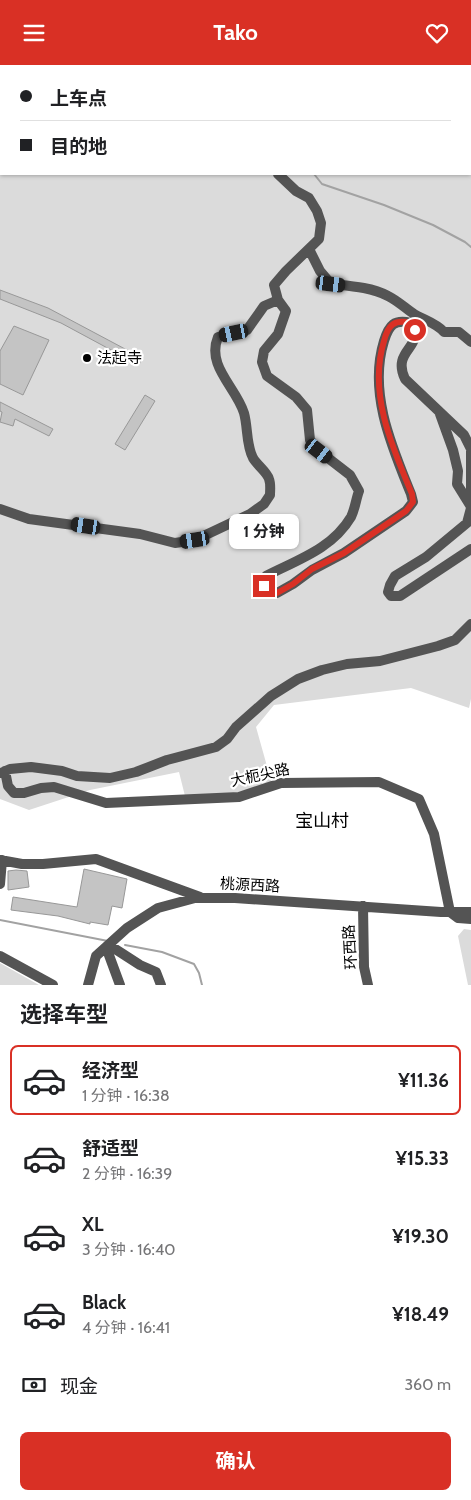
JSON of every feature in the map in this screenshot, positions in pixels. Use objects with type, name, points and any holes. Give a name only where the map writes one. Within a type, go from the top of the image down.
[{"type":"street","points":[[279,175],[296,191],[309,198],[317,211],[320,223],[319,239],[274,285],[278,300],[286,311],[278,334],[264,351],[262,362],[267,376],[296,397],[307,410],[310,440],[319,451],[350,475],[359,491],[352,516],[340,531],[328,543],[309,556],[266,576],[264,586],[269,592],[277,593],[293,584],[312,569],[344,553],[406,511],[413,502],[412,494],[390,442],[378,386],[382,347],[387,330],[392,324],[401,320],[411,323],[415,330],[415,339],[403,355],[400,369],[405,379],[464,435],[471,449],[471,508],[467,523],[426,557],[396,576],[388,592],[391,596],[400,596],[471,549]]},
{"type":"street","points":[[309,249],[320,271],[331,284],[365,288],[387,295],[413,313],[440,327],[444,332],[459,332],[471,342]]},
{"type":"street","points":[[0,509],[30,519],[140,534],[176,543],[195,540],[250,514],[264,504],[270,495],[269,479],[253,457],[244,414],[238,397],[220,370],[214,357],[214,345],[218,337],[247,330],[264,306],[278,300]]},
{"type":"street","points":[[438,410],[453,450],[458,471],[457,483],[471,508]]},
{"type":"street","points":[[3,772],[31,767],[62,771],[77,776],[110,778],[136,772],[167,760],[216,747],[227,739],[236,727],[264,702],[298,679],[322,670],[347,664],[380,661],[438,646],[455,640],[471,624]]},
{"type":"street","name":"大枙尖路","points":[[3,772],[8,786],[14,793],[24,793],[41,787],[54,787],[106,803],[238,797],[281,783],[378,782],[419,799],[434,834],[450,912]]},
{"type":"street","points":[[0,884],[1,860],[22,864],[36,864],[96,859],[204,898]]},
{"type":"street","name":"桃源西路","points":[[88,985],[96,957],[126,928],[158,908],[195,898],[236,898],[450,912]]},
{"type":"street","name":"环西路","points":[[364,906],[364,967],[368,985]]},
{"type":"street","points":[[450,912],[471,911]]},
{"type":"street","points":[[450,912],[458,918],[471,919]]},
{"type":"street","points":[[107,946],[120,985]]},
{"type":"street","points":[[107,946],[156,972],[161,985]]},
{"type":"street","points":[[0,956],[53,985]]},
{"type":"shaded area","points":[[0,175],[471,175],[471,699],[469,708],[411,688],[274,705],[256,727],[272,784],[187,804],[179,772],[90,790],[29,810],[0,799]]},
{"type":"shaded area","points":[[464,929],[471,930],[471,985],[468,985],[458,936]]},
{"type":"shaded area","points":[[0,963],[39,985],[0,985]]},
{"type":"building","points":[[0,290],[48,308],[142,358],[139,365],[61,323],[0,299]]},
{"type":"building","points":[[14,326],[49,340],[23,395],[0,384],[0,351]]},
{"type":"building","points":[[145,395],[155,401],[125,450],[115,444]]},
{"type":"building","points":[[0,402],[53,429],[49,436],[15,419],[13,426],[0,422],[2,412],[0,411]]},
{"type":"building","points":[[84,869],[127,879],[122,908],[112,906],[108,925],[90,922],[90,924],[58,916],[11,910],[13,897],[77,907]]},
{"type":"building","points":[[8,871],[27,871],[29,887],[8,890]]},
{"type":"waterway","points":[[315,175],[322,184],[384,205],[433,225],[471,247]]},
{"type":"waterway","points":[[0,920],[108,941]]},
{"type":"waterway","points":[[125,945],[162,952],[194,964],[202,985]]},
{"type":"place","name":"法起寺","points":[[87,358]]},
{"type":"district","name":"宝山村","points":[[322,821]]},
{"type":"route","points":[[264,586],[269,592],[277,593],[293,584],[312,569],[344,553],[406,511],[413,502],[412,494],[390,442],[378,386],[382,347],[387,330],[392,324],[401,320],[411,323],[415,330]]}]
